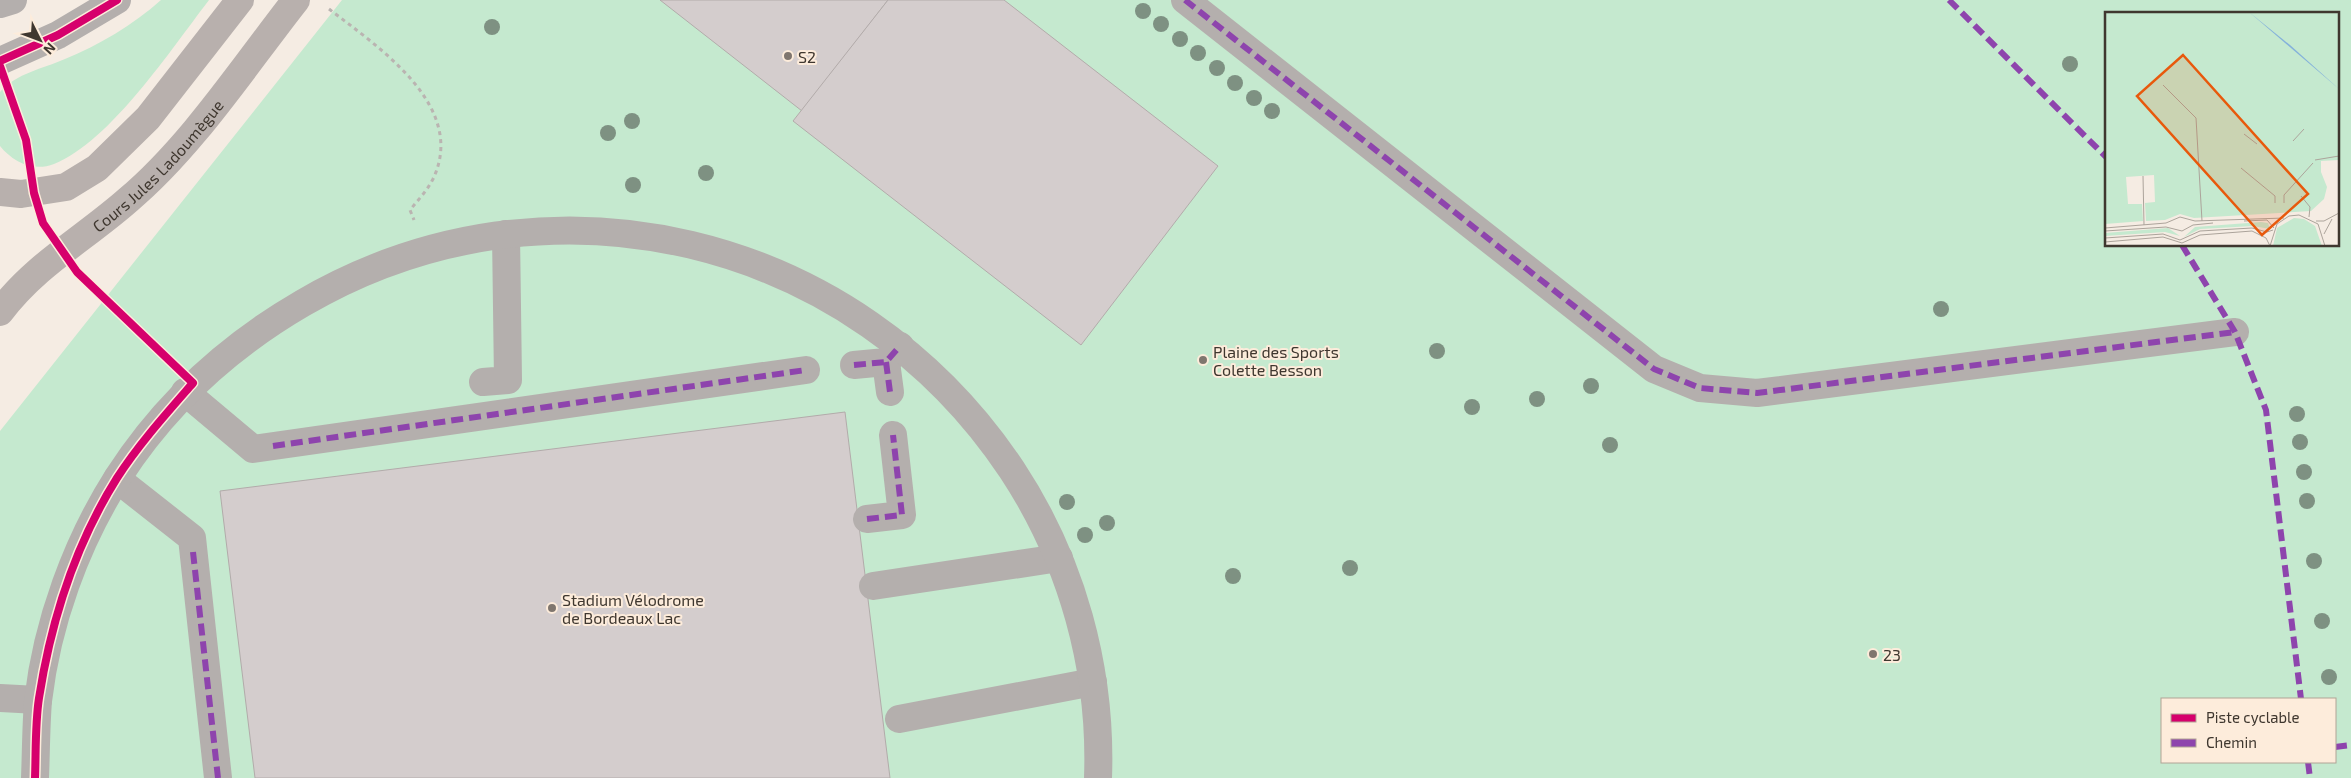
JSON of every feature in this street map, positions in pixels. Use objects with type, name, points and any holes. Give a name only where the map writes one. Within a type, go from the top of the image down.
[{"type":"main road","points":[[0,192],[27,194],[66,187],[97,168],[148,118],[240,0]]},
{"type":"main road","name":"Cours Jules Ladoumègue","points":[[0,312],[16,290],[62,250],[129,200],[182,146],[296,0]]},
{"type":"street","points":[[0,4],[13,0]]},
{"type":"street","points":[[0,61],[58,34],[117,0]]},
{"type":"street","points":[[1185,0],[1654,369],[1700,388],[1757,393],[2235,332]]},
{"type":"street","points":[[35,778],[38,700],[53,623],[80,548],[117,479],[149,434],[186,392],[262,327],[340,281],[424,250],[464,240],[506,234],[576,230],[646,235],[715,250],[780,274],[843,306],[893,354],[949,391],[993,442],[1030,498],[1059,558],[1080,619],[1093,682],[1099,747],[1098,778]]},
{"type":"street","points":[[483,382],[508,380],[506,234]]},
{"type":"street","points":[[854,365],[893,354]]},
{"type":"street","points":[[890,392],[893,354]]},
{"type":"street","points":[[186,392],[253,449],[806,370]]},
{"type":"street","points":[[867,519],[902,515],[893,435]]},
{"type":"street","points":[[117,479],[192,538],[192,552],[218,778]]},
{"type":"street","points":[[873,586],[1059,558]]},
{"type":"street","points":[[899,719],[1093,682]]},
{"type":"street","points":[[0,698],[38,700]]},
{"type":"path","points":[[332,12],[409,76],[432,107],[440,134],[440,157],[433,179],[410,210],[424,250]]},
{"type":"green space","points":[[161,0],[209,0],[139,92],[97,136],[75,153],[46,166],[39,167],[24,164],[5,152],[0,146],[0,92],[14,80],[30,72],[65,59],[103,41],[139,18]]},
{"type":"green space","name":"Plaine des Sports Colette Besson","points":[[342,0],[2351,0],[2351,778],[0,778],[0,431]]},
{"type":"building","name":"S2","points":[[660,0],[888,0],[802,111]]},
{"type":"building","points":[[888,0],[1004,0],[1218,166],[1081,345],[793,121]]},
{"type":"building","name":"Stadium Vélodrome de Bordeaux Lac","points":[[845,412],[890,778],[255,778],[220,491]]},
{"type":"marked path","points":[[1185,0],[1654,369],[1700,388],[1757,393],[2235,332]]},
{"type":"marked path","points":[[1949,0],[2105,156]]},
{"type":"marked path","points":[[2183,246],[2235,332],[2266,410],[2301,698]]},
{"type":"marked path","points":[[854,365],[886,362],[900,346]]},
{"type":"marked path","points":[[886,362],[890,392]]},
{"type":"marked path","points":[[273,446],[806,370]]},
{"type":"marked path","points":[[867,519],[902,515],[893,435]]},
{"type":"marked path","points":[[193,552],[218,778]]},
{"type":"marked path","points":[[2336,747],[2351,745]]},
{"type":"marked path","points":[[2308,763],[2310,778]]},
{"type":"cycle path","points":[[0,61],[58,35],[117,0]]},
{"type":"cycle path","points":[[0,66],[26,140],[34,193],[43,223],[77,272],[193,383],[125,465],[102,504],[77,557],[58,612],[44,669],[37,718],[35,778]]},
{"type":"place","name":"S2","points":[[788,56]]},
{"type":"place","name":"Plaine des Sports Colette Besson","points":[[1203,360]]},
{"type":"place","name":"Stadium Vélodrome de Bordeaux Lac","points":[[552,608]]},
{"type":"place","name":"23","points":[[1873,654]]}]
